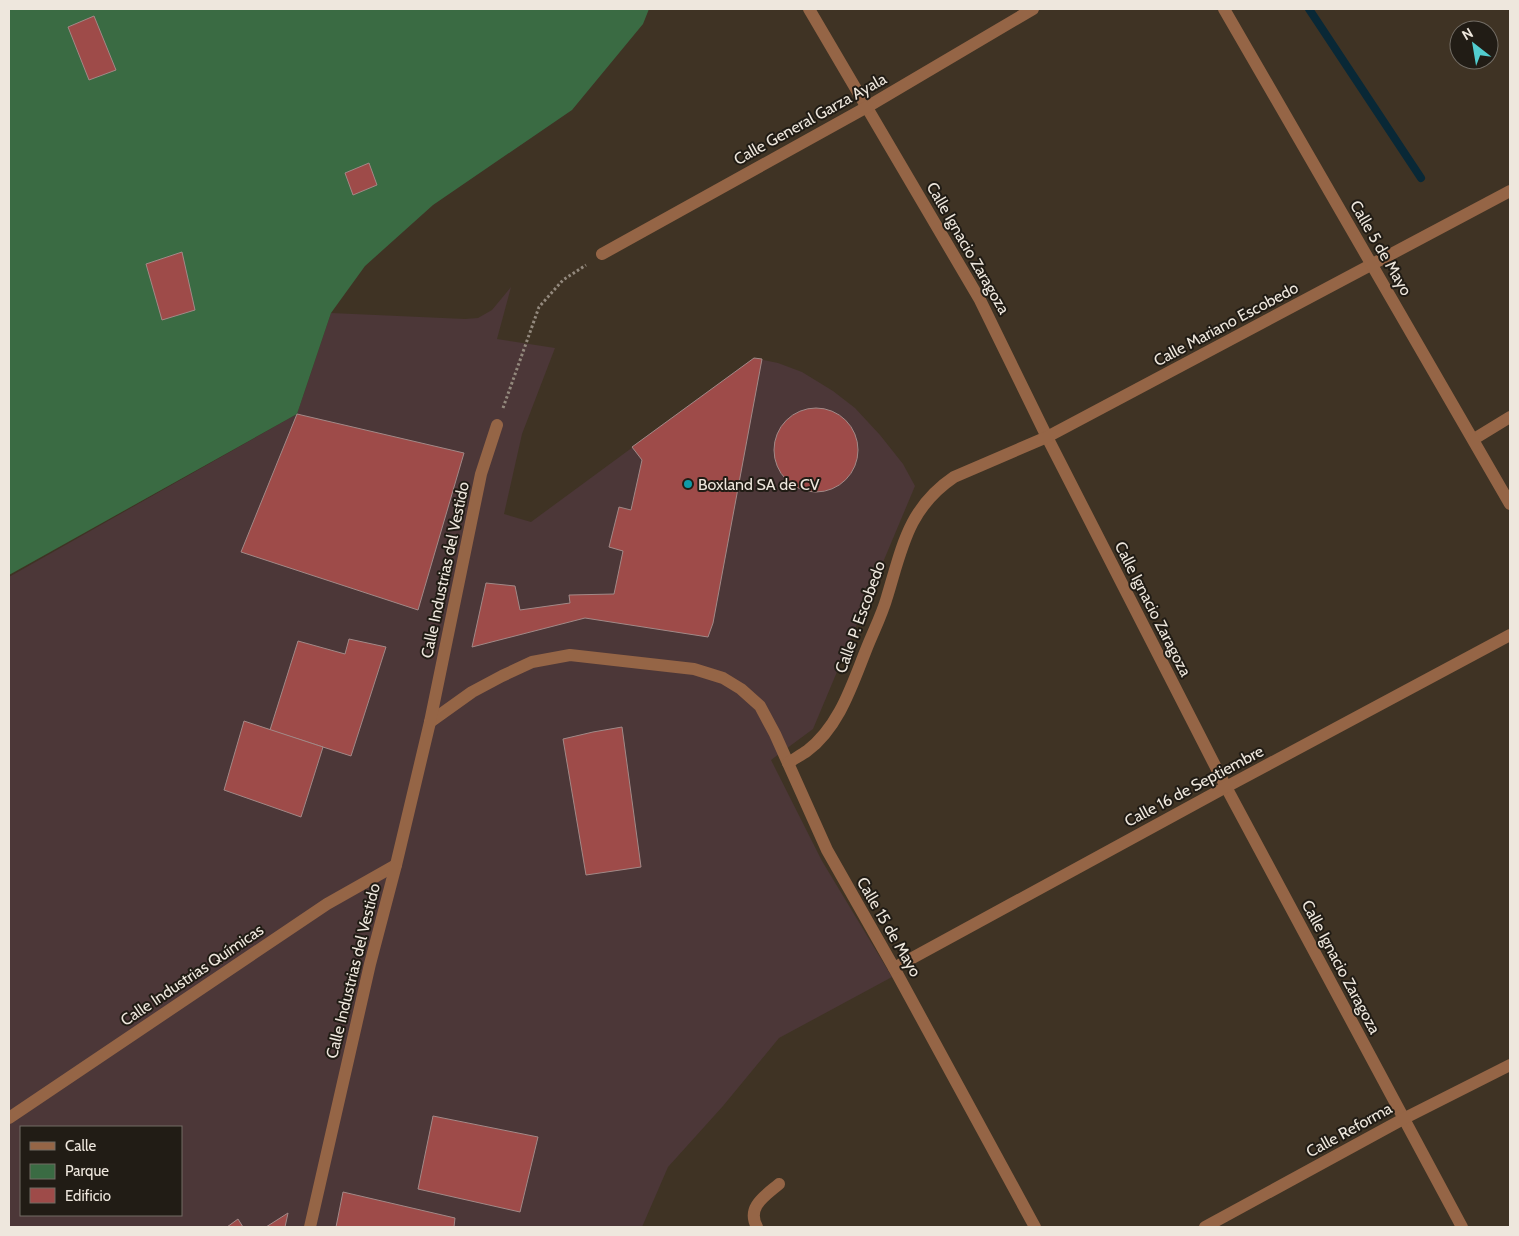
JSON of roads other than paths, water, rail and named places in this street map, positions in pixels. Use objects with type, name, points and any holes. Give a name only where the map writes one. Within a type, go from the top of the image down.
[{"type":"street","name":"Calle Ignacio Zaragoza","points":[[808,9],[980,300],[1047,437],[1226,787],[1462,1227]]},
{"type":"street","name":"Calle General Garza Ayala","points":[[602,254],[867,106],[1033,9]]},
{"type":"street","name":"Calle 5 de Mayo","points":[[1224,9],[1510,504]]},
{"type":"street","name":"Calle Mariano Escobedo","points":[[954,478],[1047,437],[1510,191]]},
{"type":"street","points":[[1474,439],[1510,417]]},
{"type":"street","name":"Calle Industrias del Vestido","points":[[310,1227],[370,964],[430,722],[481,474],[497,425]]},
{"type":"street","name":"Calle P. Escobedo","points":[[788,763],[808,750],[818,740],[831,725],[846,701],[886,600],[903,543],[914,518],[933,494],[954,478]]},
{"type":"street","name":"Calle 16 de Septiembre","points":[[894,968],[1510,635]]},
{"type":"street","name":"Calle 15 de Mayo","points":[[430,722],[472,692],[502,676],[532,662],[570,654],[694,669],[723,678],[741,689],[760,706],[775,734],[827,850],[894,968],[1035,1227]]},
{"type":"street","name":"Calle Industrias Químicas","points":[[9,1118],[327,904],[396,865]]},
{"type":"street","name":"Calle Reforma","points":[[1205,1227],[1405,1118],[1510,1065]]},
{"type":"street","points":[[757,1227],[753,1221],[758,1201],[779,1184]]},
{"type":"waterway","points":[[1309,9],[1421,178]]},
{"type":"place","name":"Boxland SA de CV","points":[[688,484]]}]
